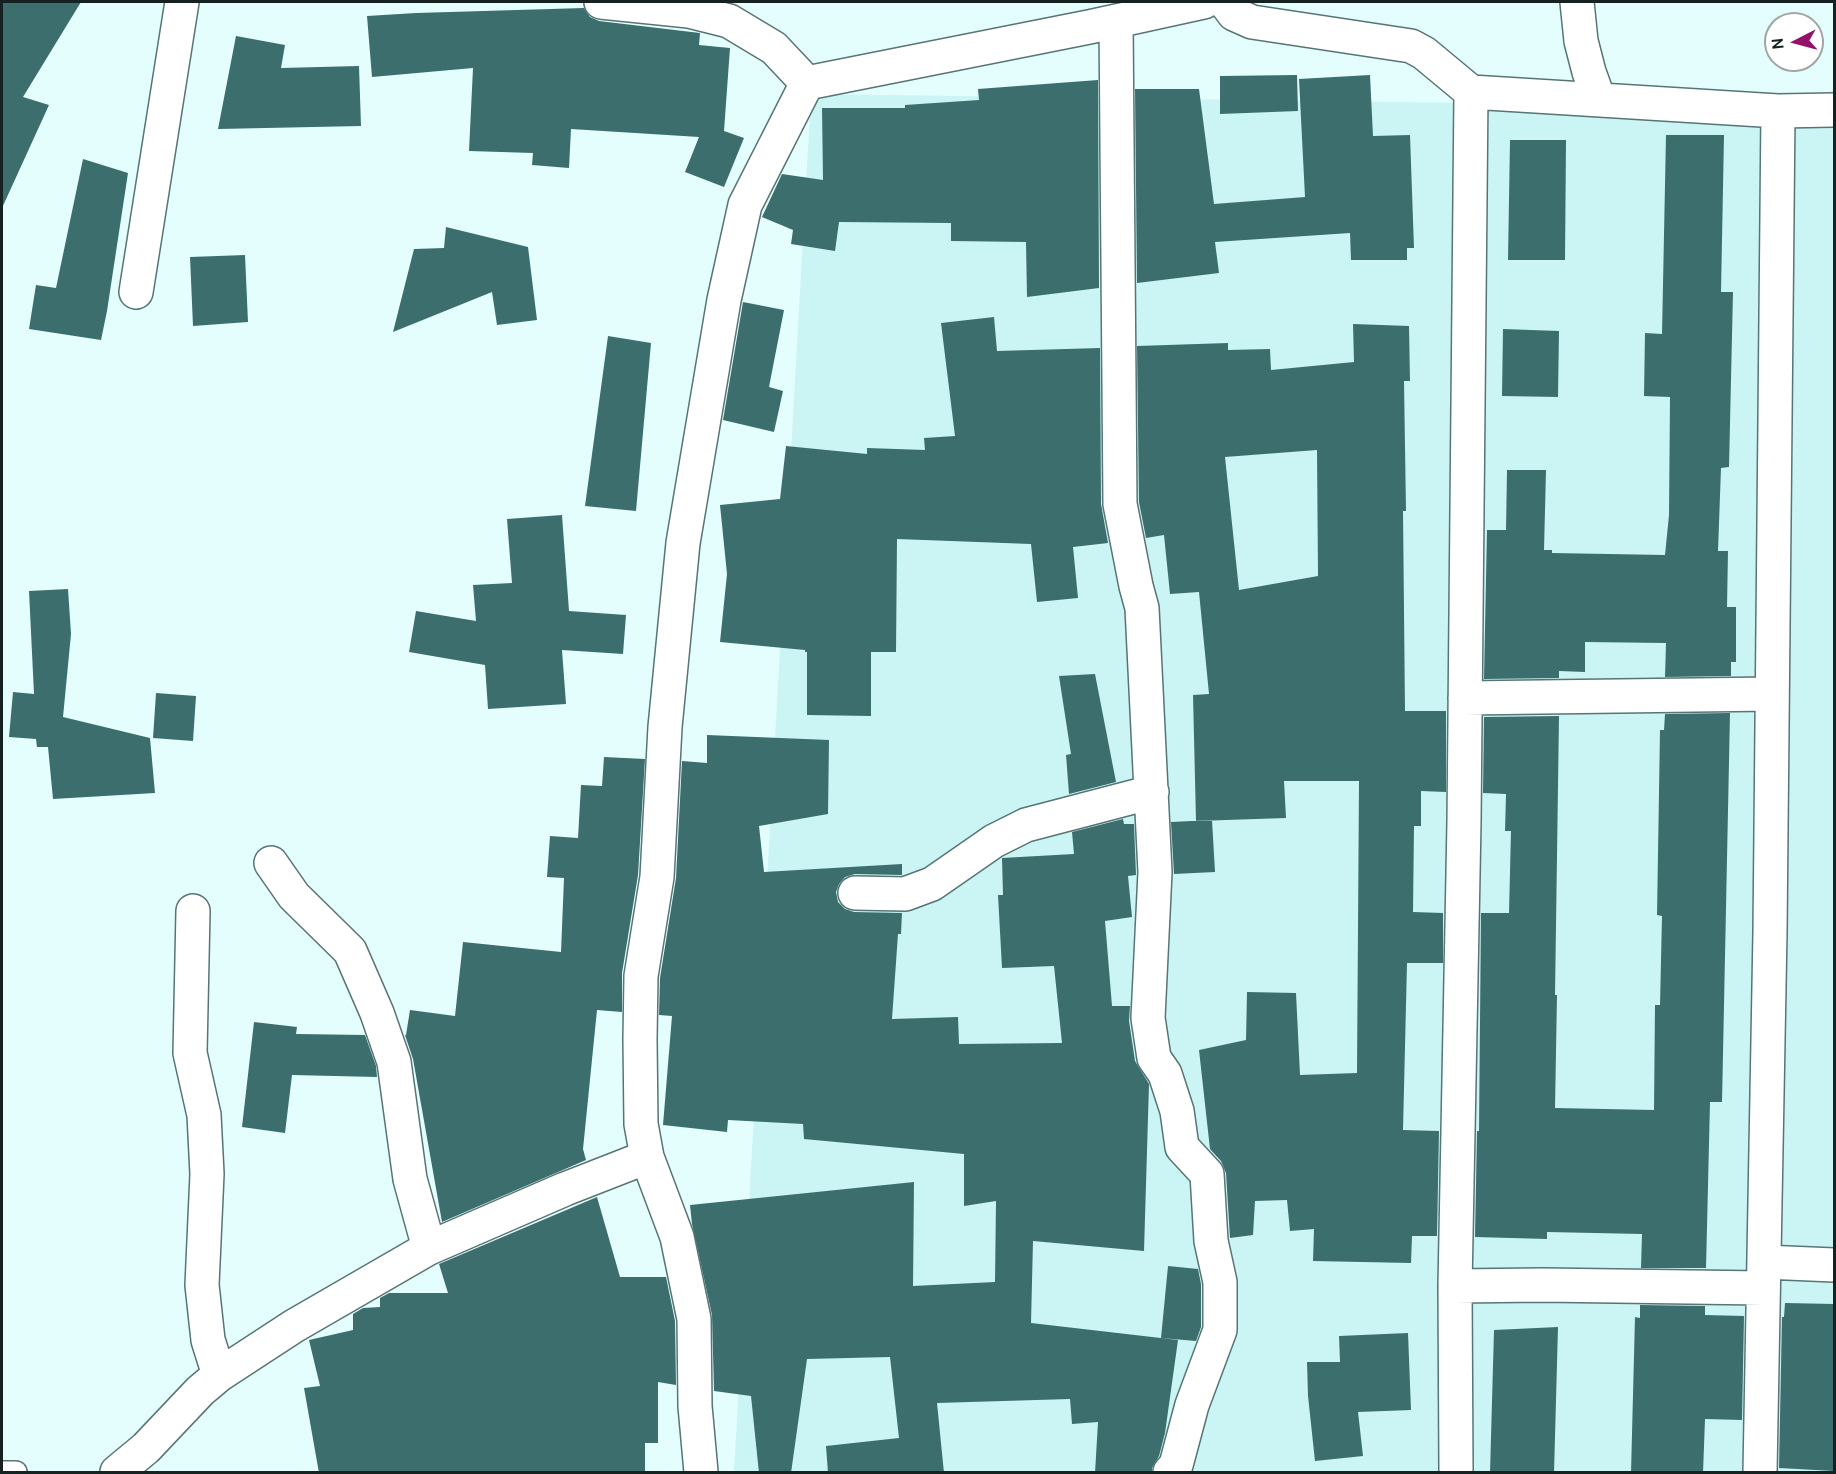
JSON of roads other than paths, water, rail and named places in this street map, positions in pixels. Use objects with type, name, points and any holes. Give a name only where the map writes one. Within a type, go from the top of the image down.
[{"type":"street","points":[[136,291],[182,2]]},
{"type":"street","points":[[601,2],[689,11],[732,11],[774,48],[807,83]]},
{"type":"street","points":[[807,83],[1204,2]]},
{"type":"street","points":[[1225,2],[1234,14],[1252,22],[1411,46],[1424,53],[1471,92],[1778,111],[1834,110]]},
{"type":"street","points":[[1577,2],[1581,41],[1588,72],[1599,100]]},
{"type":"street","points":[[1116,21],[1120,504],[1142,609],[1155,872],[1148,1018],[1154,1058],[1165,1074],[1177,1111],[1182,1147],[1207,1174],[1211,1241],[1220,1282],[1220,1330],[1192,1405],[1176,1465],[1170,1473]]},
{"type":"street","points":[[701,1473],[695,1406],[694,1319],[677,1238],[647,1157],[641,1124],[641,976],[657,877],[665,728],[683,543],[724,300],[745,205],[807,83]]},
{"type":"street","points":[[1456,1473],[1455,1286],[1465,698],[1471,92]]},
{"type":"street","points":[[1760,1473],[1778,111]]},
{"type":"street","points":[[1465,698],[1772,694]]},
{"type":"street","points":[[855,893],[905,894],[932,884],[994,841],[1026,825],[1152,792]]},
{"type":"street","points":[[271,863],[294,896],[350,951],[377,1013],[394,1062],[411,1179],[429,1248]]},
{"type":"street","points":[[193,911],[190,1053],[204,1115],[207,1174],[202,1285],[208,1340],[219,1375]]},
{"type":"street","points":[[117,1473],[146,1448],[200,1391],[219,1375],[294,1326],[429,1248],[647,1157]]},
{"type":"street","points":[[1455,1286],[1553,1285],[1763,1275],[1834,1265]]},
{"type":"lane","points":[[2,1472],[16,1473]]}]
